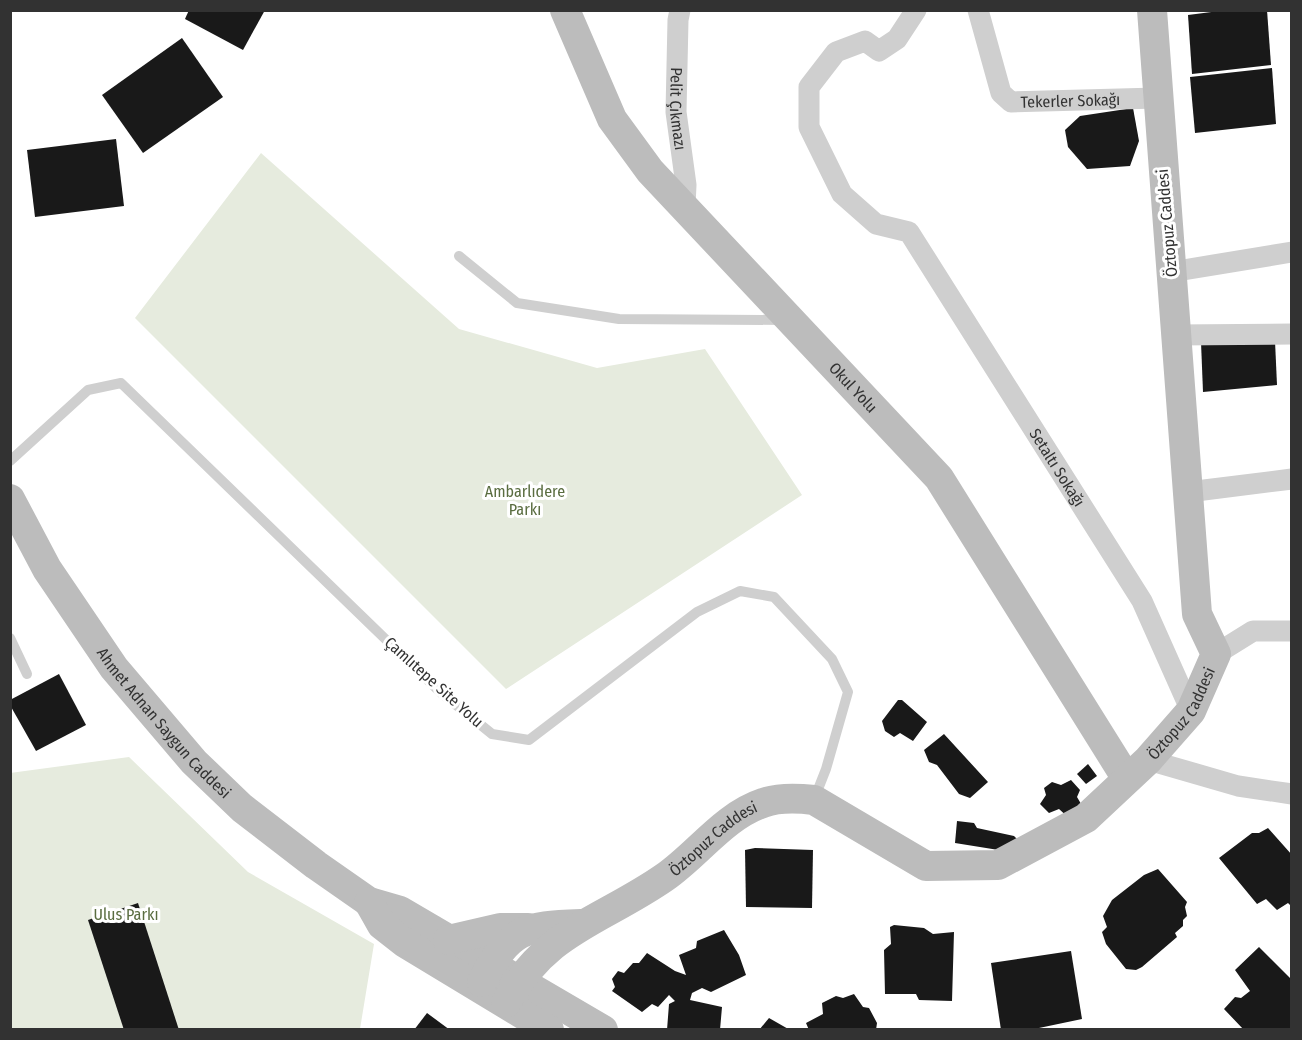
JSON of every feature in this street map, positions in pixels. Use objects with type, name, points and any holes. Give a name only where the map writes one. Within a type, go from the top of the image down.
[{"type":"street","name":"Okul Yolu","points":[[565,10],[612,119],[650,171],[793,320],[939,478],[1137,769]]},
{"type":"street","name":"Pelit Çıkmazı","points":[[680,10],[676,112],[686,185],[685,206]]},
{"type":"street","name":"Setaltı Sokağı","points":[[916,10],[897,39],[879,51],[865,41],[836,52],[809,87],[809,127],[842,194],[876,224],[909,232],[1142,601],[1191,711]]},
{"type":"street","name":"Tekerler Sokağı","points":[[978,10],[1001,93],[1011,102],[1157,98]]},
{"type":"street","name":"Öztopuz Caddesi","points":[[512,991],[532,963],[581,924],[636,896],[667,876],[732,820],[764,803],[794,798],[814,800],[926,866],[999,865],[1086,818],[1137,769],[1191,711],[1215,654],[1197,614],[1152,10]]},
{"type":"street","points":[[1171,272],[1292,252]]},
{"type":"street","points":[[1176,335],[1292,334]]},
{"type":"street","points":[[1188,492],[1292,479]]},
{"type":"street","name":"Ahmet Adnan Saygun Caddesi","points":[[10,499],[47,569],[114,668],[194,762],[242,808],[369,902],[400,911],[448,940],[485,976]]},
{"type":"street","points":[[1215,654],[1253,631],[1292,630]]},
{"type":"street","points":[[1137,769],[1292,794]]},
{"type":"street","name":"Ahmet Adnan Saygun Caddesi","points":[[369,902],[382,925],[397,937],[485,976],[512,991],[603,1029]]},
{"type":"street","name":"Öztopuz Caddesi","points":[[448,940],[500,928],[581,924]]},
{"type":"street","points":[[485,976],[500,951],[528,928]]},
{"type":"street","name":"Ahmet Adnan Saygun Caddesi","points":[[512,991],[549,1029]]},
{"type":"lane","points":[[459,256],[517,303],[619,319],[793,320]]},
{"type":"lane","name":"Çamlıtepe Site Yolu","points":[[10,461],[88,390],[121,382],[440,691],[492,734],[529,740],[697,612],[740,591],[774,597],[832,659],[848,692],[826,769],[814,800]]},
{"type":"lane","points":[[10,638],[27,674]]},
{"type":"green space","name":"Ambarlıdere Parkı","points":[[261,153],[459,329],[597,368],[705,349],[802,495],[506,689],[135,318]]},
{"type":"green space","name":"Ulus Parkı","points":[[129,757],[248,872],[374,944],[360,1029],[11,1029],[10,773]]},
{"type":"building","points":[[189,10],[265,10],[243,50],[185,19]]},
{"type":"building","points":[[1227,10],[1267,10],[1271,65],[1192,74],[1188,15]]},
{"type":"building","points":[[182,38],[223,97],[143,153],[102,95]]},
{"type":"building","points":[[1272,68],[1276,124],[1195,133],[1190,77]]},
{"type":"building","points":[[1133,108],[1139,141],[1130,166],[1087,169],[1068,147],[1065,130],[1080,116]]},
{"type":"building","points":[[116,139],[124,206],[35,217],[27,150]]},
{"type":"building","points":[[1275,341],[1277,385],[1203,392],[1201,342]]},
{"type":"building","points":[[59,674],[86,725],[36,751],[10,705],[10,700]]},
{"type":"building","points":[[898,700],[902,700],[927,722],[913,741],[900,733],[894,737],[885,731],[882,721]]},
{"type":"building","points":[[944,734],[988,782],[970,798],[959,794],[937,765],[929,762],[924,750]]},
{"type":"building","points":[[1088,764],[1097,776],[1086,784],[1077,774]]},
{"type":"building","points":[[1071,780],[1080,790],[1077,797],[1084,809],[1070,819],[1059,809],[1049,813],[1040,804],[1046,795],[1044,788],[1052,782],[1061,785]]},
{"type":"building","points":[[957,821],[974,823],[977,828],[1014,836],[1018,840],[1011,852],[955,843]]},
{"type":"building","points":[[1268,828],[1292,855],[1292,907],[1288,903],[1277,910],[1266,899],[1257,904],[1219,858],[1252,833],[1259,833]]},
{"type":"building","points":[[755,848],[813,850],[812,908],[746,907],[745,850]]},
{"type":"building","points":[[1158,869],[1187,902],[1185,907],[1187,916],[1183,920],[1183,926],[1175,933],[1177,937],[1142,967],[1136,970],[1126,969],[1106,944],[1102,932],[1107,927],[1103,916],[1112,900],[1144,875]]},
{"type":"building","points":[[138,903],[179,1030],[124,1030],[88,920]]},
{"type":"building","points":[[894,925],[924,928],[933,934],[954,932],[952,1001],[919,1000],[916,994],[885,994],[884,950],[891,944],[890,927]]},
{"type":"building","points":[[724,930],[739,955],[746,975],[711,992],[702,988],[692,993],[690,1000],[722,1007],[720,1030],[667,1030],[669,1004],[675,1001],[669,995],[658,1007],[652,1004],[642,1012],[612,991],[615,987],[612,979],[618,971],[624,973],[633,963],[639,963],[647,953],[675,971],[686,975],[679,955],[696,948],[697,941]]},
{"type":"building","points":[[1259,947],[1292,980],[1292,1030],[1244,1030],[1224,1009],[1235,997],[1241,998],[1250,991],[1235,970]]},
{"type":"building","points":[[1071,951],[1082,1019],[1039,1028],[1001,1030],[991,963]]},
{"type":"building","points":[[854,994],[863,1007],[869,1008],[877,1023],[876,1030],[809,1030],[806,1023],[823,1014],[822,1003],[836,996],[843,998]]},
{"type":"building","points":[[427,1013],[450,1030],[414,1030]]},
{"type":"building","points":[[769,1018],[790,1030],[759,1030]]}]
